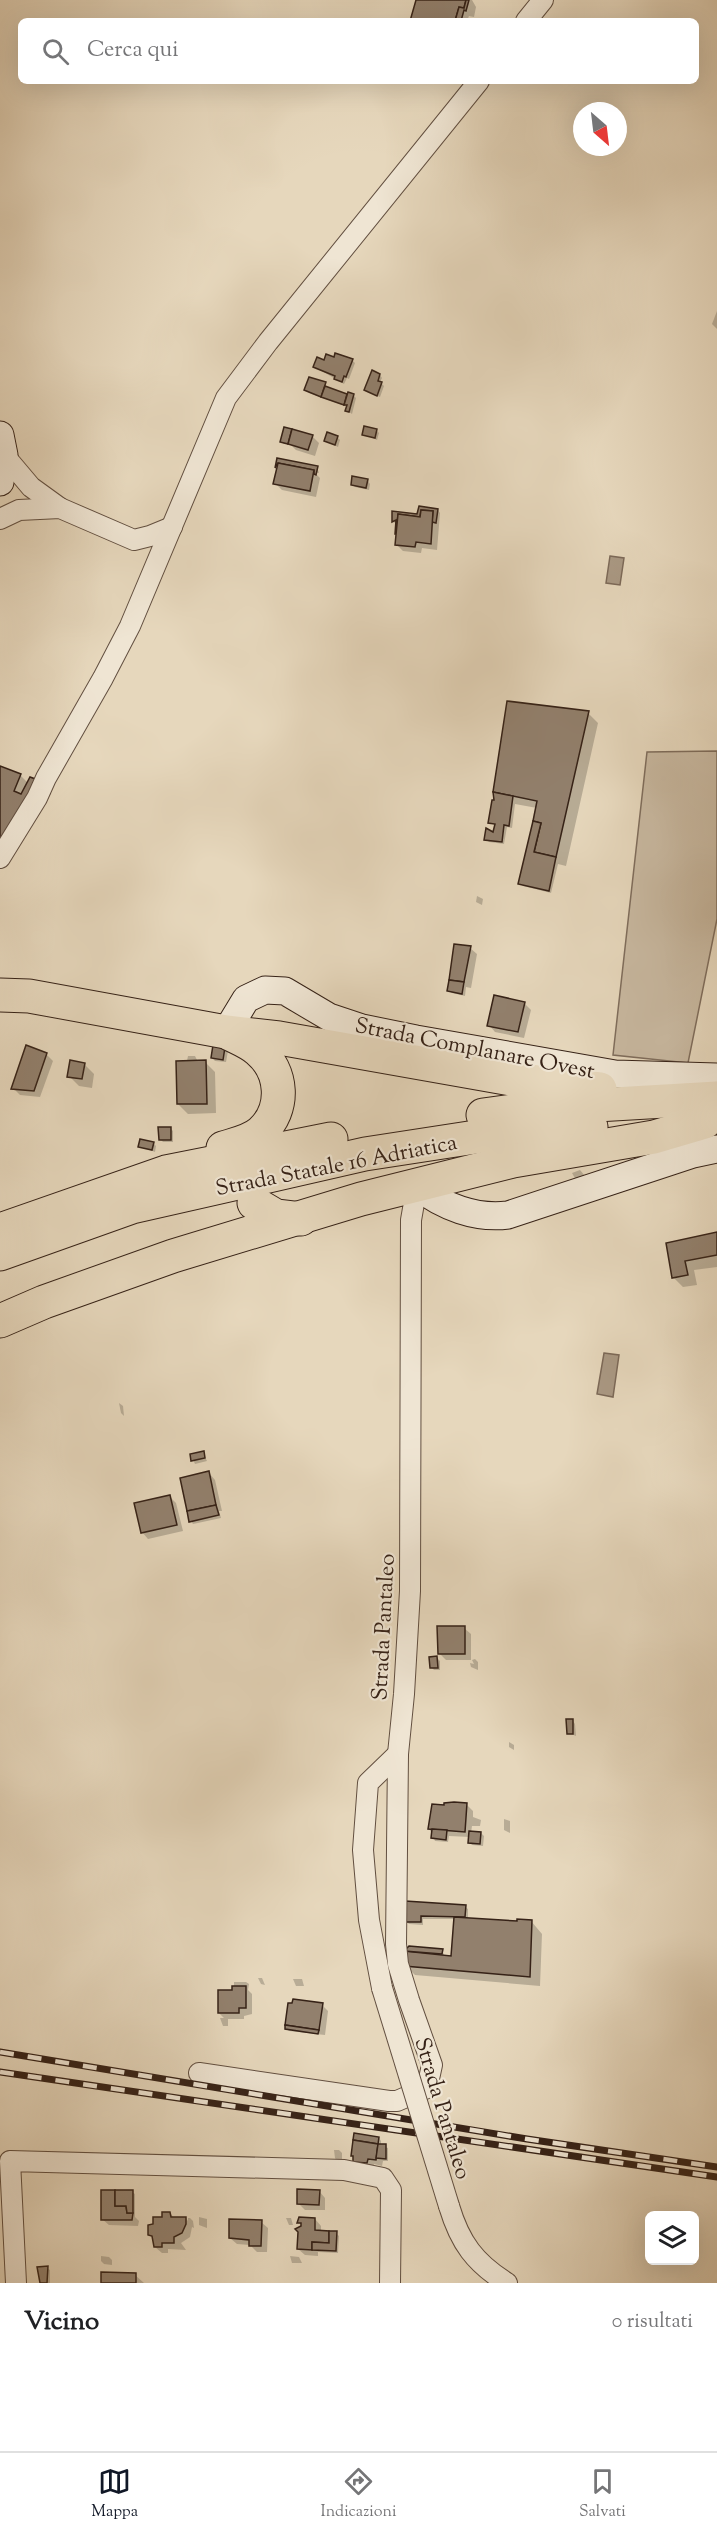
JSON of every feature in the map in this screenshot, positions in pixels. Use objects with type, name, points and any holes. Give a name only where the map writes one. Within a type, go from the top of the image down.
[{"type":"highway","points":[[0,982],[15,995],[226,1032],[279,1038],[511,1079],[596,1089],[659,1091],[712,1111]]},
{"type":"highway","points":[[166,1172],[190,1156],[245,1142],[261,1132],[274,1116],[279,1100],[278,1081],[270,1063],[259,1050],[226,1032]]},
{"type":"highway","name":"Strada Statale 16 Adriatica","points":[[0,1230],[166,1172],[360,1133],[516,1111],[712,1111]]},
{"type":"highway","points":[[226,1240],[361,1199],[513,1161],[654,1137],[712,1111]]},
{"type":"highway","name":"Strada Statale 16 Adriatica","points":[[0,1254],[132,1207],[242,1194],[365,1154],[482,1136],[622,1125],[712,1111]]},
{"type":"highway","points":[[242,1194],[276,1216],[301,1219]]},
{"type":"highway","points":[[0,1321],[109,1278],[238,1236],[249,1220],[242,1194]]},
{"type":"street","points":[[528,18],[543,0]]},
{"type":"street","points":[[0,858],[37,798],[130,626],[226,398],[268,342],[477,84]]},
{"type":"street","points":[[2,445],[31,487],[60,508],[134,540],[150,537],[172,526]]},
{"type":"street","points":[[0,482],[2,445]]},
{"type":"street","points":[[0,519],[19,510],[60,508]]},
{"type":"street","points":[[134,540],[142,554],[149,577]]},
{"type":"street","name":"Strada Complanare Ovest","points":[[226,1032],[246,999],[265,990],[285,991],[329,1017],[362,1028],[416,1040],[615,1074],[712,1111]]},
{"type":"street","points":[[417,1186],[427,1194],[455,1208],[478,1216],[508,1215],[693,1154],[712,1111]]},
{"type":"street","name":"Strada Pantaleo","points":[[199,2073],[389,2101],[397,2101],[427,2088],[431,2078],[432,2065],[422,2041],[398,1964],[396,1944],[398,1754],[410,1591],[411,1220],[417,1186]]},
{"type":"street","name":"Strada Pantaleo","points":[[398,1754],[368,1783],[363,1850],[369,1920],[382,1988],[457,2231],[470,2252],[489,2271],[507,2283]]},
{"type":"street","points":[[16,2283],[10,2162],[344,2170],[383,2178],[391,2190],[390,2283]]},
{"type":"shaded area","points":[[610,556],[624,558],[620,585],[606,583]]},
{"type":"shaded area","points":[[717,751],[717,919],[688,1063],[613,1055],[647,752]]},
{"type":"shaded area","points":[[604,1353],[619,1355],[613,1397],[597,1394]]},
{"type":"building","points":[[416,0],[466,0],[464,8],[459,7],[456,18],[411,18]]},
{"type":"building","points":[[466,0],[469,0],[462,18],[456,18],[459,7],[464,8]]},
{"type":"building","points":[[335,353],[353,359],[342,382],[334,379],[335,376],[313,367],[317,357],[324,360],[326,354],[334,357]]},
{"type":"building","points":[[372,370],[380,374],[378,381],[382,382],[377,396],[364,390]]},
{"type":"building","points":[[309,377],[326,382],[321,397],[304,390]]},
{"type":"building","points":[[325,386],[347,394],[344,405],[321,397]]},
{"type":"building","points":[[348,392],[354,394],[349,412],[345,411],[347,405],[344,405]]},
{"type":"building","points":[[364,426],[377,429],[375,438],[362,435]]},
{"type":"building","points":[[284,427],[292,429],[288,444],[280,442]]},
{"type":"building","points":[[292,429],[313,435],[308,450],[288,444]]},
{"type":"building","points":[[327,432],[338,436],[335,445],[324,441]]},
{"type":"building","points":[[277,458],[318,466],[316,475],[314,470],[278,463],[275,468]]},
{"type":"building","points":[[278,463],[314,470],[310,491],[273,484]]},
{"type":"building","points":[[352,476],[368,479],[366,488],[351,485]]},
{"type":"building","points":[[419,506],[438,509],[436,523],[432,522],[433,511],[421,510],[420,517],[398,514],[395,534],[396,520],[392,522],[392,511],[417,514]]},
{"type":"building","points":[[421,510],[433,511],[431,544],[416,542],[415,547],[395,545],[398,514],[420,517]]},
{"type":"building","points":[[507,701],[589,711],[556,857],[534,852],[541,823],[533,821],[537,801],[493,792]]},
{"type":"building","points":[[0,766],[21,774],[14,791],[21,794],[30,777],[38,780],[0,840]]},
{"type":"building","points":[[493,792],[513,796],[509,826],[504,825],[502,842],[484,840],[486,828],[493,832],[495,824],[488,823],[492,800],[494,800]]},
{"type":"building","points":[[533,821],[541,823],[534,852],[556,857],[549,891],[518,884]]},
{"type":"building","points":[[454,944],[471,946],[464,982],[449,980]]},
{"type":"building","points":[[449,980],[464,982],[462,994],[447,991]]},
{"type":"building","points":[[494,995],[525,1002],[518,1032],[487,1026]]},
{"type":"building","points":[[26,1045],[47,1053],[34,1091],[11,1089]]},
{"type":"building","points":[[213,1045],[225,1047],[223,1060],[211,1058]]},
{"type":"building","points":[[70,1060],[85,1063],[82,1079],[67,1077]]},
{"type":"building","points":[[206,1060],[207,1104],[177,1104],[176,1061]]},
{"type":"building","points":[[158,1127],[171,1127],[171,1140],[159,1140]]},
{"type":"building","points":[[140,1139],[154,1142],[152,1150],[138,1147]]},
{"type":"building","points":[[717,1232],[717,1255],[685,1261],[688,1275],[672,1278],[666,1243]]},
{"type":"building","points":[[204,1451],[205,1458],[191,1461],[190,1454]]},
{"type":"building","points":[[209,1471],[216,1505],[187,1511],[180,1478]]},
{"type":"building","points":[[170,1495],[177,1525],[141,1533],[134,1503]]},
{"type":"building","points":[[216,1505],[219,1515],[189,1522],[187,1511]]},
{"type":"building","points":[[437,1626],[465,1626],[465,1654],[438,1654]]},
{"type":"building","points":[[437,1656],[438,1668],[430,1668],[429,1657]]},
{"type":"building","points":[[566,1719],[573,1719],[573,1734],[567,1734]]},
{"type":"building","points":[[444,1803],[467,1803],[465,1832],[428,1829],[432,1804],[444,1805]]},
{"type":"building","points":[[432,1829],[447,1830],[446,1840],[431,1838]]},
{"type":"building","points":[[469,1831],[481,1832],[480,1844],[468,1843]]},
{"type":"building","points":[[405,1901],[466,1905],[465,1917],[421,1916],[421,1922],[405,1922]]},
{"type":"building","points":[[454,1917],[532,1920],[530,1977],[404,1966],[404,1951],[451,1956]]},
{"type":"building","points":[[409,1946],[443,1949],[442,1954],[404,1951]]},
{"type":"building","points":[[232,1986],[246,1986],[246,2008],[239,2008],[239,2013],[218,2013],[218,1990],[232,1990]]},
{"type":"building","points":[[293,1999],[323,2003],[319,2030],[285,2025],[288,2003],[292,2003]]},
{"type":"building","points":[[285,2025],[319,2030],[318,2034],[285,2029]]},
{"type":"building","points":[[354,2133],[379,2137],[378,2144],[353,2140]]},
{"type":"building","points":[[353,2140],[378,2144],[376,2160],[368,2159],[367,2163],[353,2162],[353,2156],[351,2156]]},
{"type":"building","points":[[378,2144],[386,2144],[386,2159],[376,2158]]},
{"type":"building","points":[[297,2189],[320,2190],[319,2205],[297,2204]]},
{"type":"building","points":[[101,2190],[115,2190],[115,2206],[126,2206],[127,2213],[133,2213],[132,2220],[101,2220]]},
{"type":"building","points":[[115,2190],[133,2190],[133,2213],[127,2213],[126,2206],[115,2206]]},
{"type":"building","points":[[162,2212],[170,2212],[171,2217],[186,2217],[186,2224],[182,2233],[174,2237],[174,2243],[162,2243],[162,2247],[154,2247],[152,2236],[148,2235],[148,2225],[153,2224],[153,2217],[162,2217]]},
{"type":"building","points":[[299,2217],[315,2218],[315,2230],[329,2231],[329,2243],[312,2242],[312,2250],[297,2249],[298,2232],[295,2229],[301,2226],[301,2223],[297,2223]]},
{"type":"building","points":[[229,2219],[262,2220],[261,2246],[249,2246],[249,2240],[229,2238]]},
{"type":"building","points":[[329,2231],[337,2231],[336,2251],[312,2250],[312,2242],[329,2243]]},
{"type":"building","points":[[48,2266],[47,2283],[40,2283],[37,2267]]},
{"type":"building","points":[[101,2272],[136,2273],[136,2283],[101,2283]]},
{"type":"railway","points":[[0,2052],[527,2139],[717,2167]]},
{"type":"railway","points":[[0,2072],[717,2177]]}]
